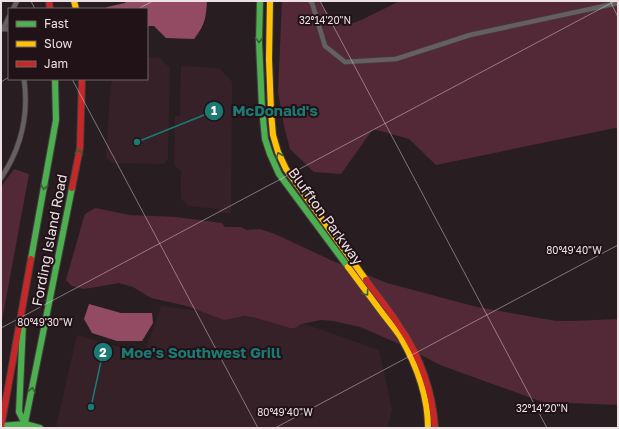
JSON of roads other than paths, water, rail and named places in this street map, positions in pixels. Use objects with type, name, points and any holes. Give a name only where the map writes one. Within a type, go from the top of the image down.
[{"type":"main road","name":"Bluffton Parkway","points":[[260,1],[259,42],[262,108],[265,139],[270,154],[279,174],[400,337],[410,355],[425,398],[428,428]]},
{"type":"main road","name":"Bluffton Parkway","points":[[270,1],[269,65],[271,112],[273,135],[278,152],[286,169],[401,328],[411,345],[434,409],[435,428]]},
{"type":"main road","name":"Fording Island Road","points":[[2,427],[25,286],[44,192],[56,120],[55,80]]},
{"type":"main road","name":"Fording Island Road","points":[[24,426],[80,148],[82,80]]},
{"type":"main road","points":[[24,426],[19,412],[25,286]]},
{"type":"main road","points":[[2,427],[24,426],[40,428]]},
{"type":"street","points":[[310,1],[312,3],[325,46],[345,62],[396,59],[470,35],[618,3]]},
{"type":"street","points":[[2,29],[8,19]]},
{"type":"street","points":[[1,178],[13,158],[23,130],[26,108],[24,80]]},
{"type":"place","name":"McDonald's","points":[[137,142]]},
{"type":"place","name":"Moe's Southwest Grill","points":[[91,407]]}]
